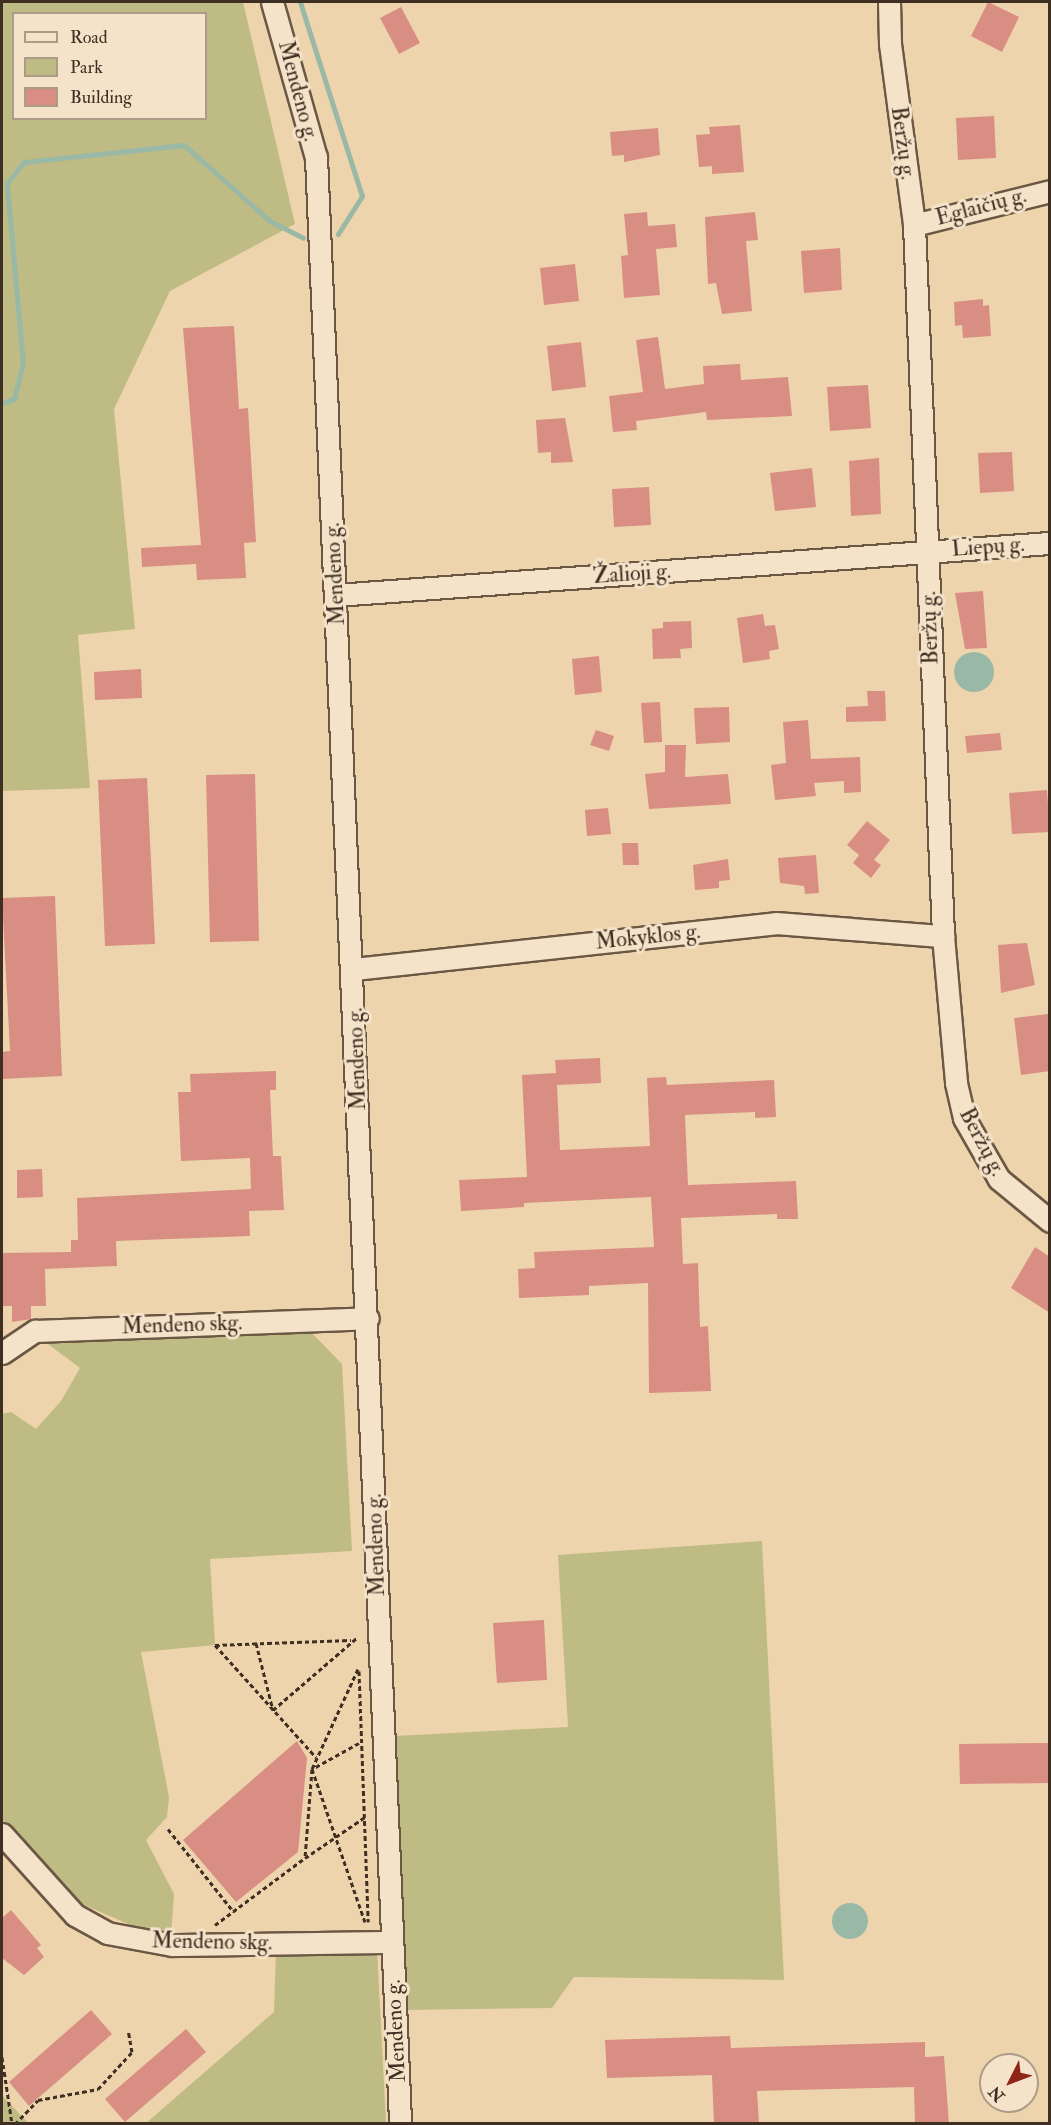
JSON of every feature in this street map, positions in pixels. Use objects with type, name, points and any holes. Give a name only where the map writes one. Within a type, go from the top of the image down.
[{"type":"street","name":"Mendeno g.","points":[[272,2],[316,157],[354,969],[400,2124]]},
{"type":"street","name":"Beržų g.","points":[[889,2],[890,44],[914,225],[943,936],[956,1083],[964,1118],[999,1179],[1050,1221]]},
{"type":"street","name":"Eglaičių g.","points":[[914,225],[1050,191]]},
{"type":"street","name":"Liepų g.","points":[[927,552],[1050,543]]},
{"type":"street","name":"Žalioji g.","points":[[336,595],[927,552]]},
{"type":"street","name":"Mokyklos g.","points":[[354,969],[776,923],[943,936]]},
{"type":"street","name":"Mendeno skg.","points":[[2,1353],[35,1331],[368,1318]]},
{"type":"street","name":"Mendeno skg.","points":[[2,1834],[75,1915],[107,1933],[187,1945],[391,1942]]},
{"type":"path","points":[[273,1710],[358,1637]]},
{"type":"path","points":[[316,1758],[215,1645],[352,1640]]},
{"type":"path","points":[[256,1643],[273,1710]]},
{"type":"path","points":[[305,1858],[312,1769],[359,1667],[359,1743],[365,1817],[368,1930],[312,1769]]},
{"type":"path","points":[[312,1769],[359,1743]]},
{"type":"path","points":[[187,1945],[365,1817]]},
{"type":"path","points":[[168,1829],[233,1911]]},
{"type":"path","points":[[14,2124],[38,2100],[98,2089],[132,2052],[128,2030]]},
{"type":"path","points":[[2,2057],[14,2124]]},
{"type":"green space","points":[[2,2],[243,2],[295,224],[170,291],[114,409],[135,629],[78,635],[90,788],[2,791]]},
{"type":"green space","points":[[307,1328],[342,1364],[352,1551],[210,1559],[215,1645],[141,1652],[169,1797],[167,1817],[146,1840],[174,1894],[171,1935],[149,1933],[75,1901],[2,1820],[2,1414],[11,1412],[36,1429],[61,1401],[80,1368],[48,1344],[53,1337]]},
{"type":"green space","points":[[762,1541],[784,1980],[574,1977],[552,2008],[404,2010],[395,1736],[568,1727],[558,1555]]},
{"type":"green space","points":[[377,1949],[386,2123],[145,2124],[274,2012],[276,1950]]},
{"type":"green space","points":[[2,2095],[28,2123],[2,2123]]},
{"type":"shaded area","points":[[974,652],[988,658],[994,672],[988,686],[974,692],[960,686],[954,672],[960,658]]},
{"type":"shaded area","points":[[850,1903],[862,1909],[868,1921],[862,1933],[850,1939],[838,1933],[832,1921],[838,1909]]},
{"type":"building","points":[[988,2],[1019,17],[1002,52],[971,36]]},
{"type":"building","points":[[401,7],[420,43],[399,54],[380,18]]},
{"type":"building","points":[[994,116],[996,158],[958,160],[956,118]]},
{"type":"building","points":[[740,125],[744,172],[712,174],[712,166],[699,167],[696,135],[710,134],[709,127]]},
{"type":"building","points":[[658,128],[660,155],[624,162],[624,155],[612,156],[610,132]]},
{"type":"building","points":[[647,212],[648,226],[675,224],[677,247],[656,249],[660,295],[624,298],[621,256],[628,255],[624,214]]},
{"type":"building","points":[[755,212],[758,240],[746,241],[752,311],[722,314],[716,283],[708,284],[705,217]]},
{"type":"building","points":[[840,248],[842,290],[804,293],[801,251]]},
{"type":"building","points":[[575,264],[579,301],[544,305],[540,268]]},
{"type":"building","points":[[983,299],[983,306],[989,305],[991,336],[963,338],[962,325],[955,326],[954,302]]},
{"type":"building","points":[[234,326],[239,409],[248,408],[256,542],[244,543],[246,578],[197,580],[196,564],[142,567],[141,548],[201,545],[183,328]]},
{"type":"building","points":[[658,337],[665,389],[704,384],[703,366],[740,364],[741,380],[788,377],[792,416],[707,420],[706,412],[636,421],[637,430],[613,432],[609,396],[643,392],[636,340]]},
{"type":"building","points":[[581,342],[586,387],[552,391],[547,346]]},
{"type":"building","points":[[868,385],[871,428],[830,431],[827,387]]},
{"type":"building","points":[[565,418],[573,462],[551,463],[551,452],[538,453],[536,420]]},
{"type":"building","points":[[1012,452],[1014,491],[980,493],[978,453]]},
{"type":"building","points":[[879,458],[881,514],[851,516],[849,461]]},
{"type":"building","points":[[812,468],[816,507],[775,511],[770,473]]},
{"type":"building","points":[[649,487],[651,525],[614,527],[612,489]]},
{"type":"building","points":[[983,591],[987,648],[965,649],[955,593]]},
{"type":"building","points":[[763,614],[765,626],[775,625],[779,649],[769,651],[770,659],[743,663],[737,618]]},
{"type":"building","points":[[691,621],[692,648],[680,649],[681,658],[653,659],[652,629],[663,628],[663,622]]},
{"type":"building","points":[[599,656],[602,692],[575,695],[572,659]]},
{"type":"building","points":[[141,669],[142,698],[95,700],[94,672]]},
{"type":"building","points":[[867,691],[885,691],[886,721],[846,722],[846,707],[868,706]]},
{"type":"building","points":[[660,702],[662,742],[644,743],[641,703]]},
{"type":"building","points":[[729,707],[730,742],[696,744],[694,708]]},
{"type":"building","points":[[808,720],[811,759],[860,757],[861,792],[844,793],[844,781],[814,783],[816,796],[775,800],[771,765],[786,763],[783,722]]},
{"type":"building","points":[[596,730],[614,736],[609,751],[590,745]]},
{"type":"building","points":[[1000,733],[1002,750],[967,753],[965,736]]},
{"type":"building","points":[[665,745],[686,745],[685,777],[728,774],[731,804],[649,809],[645,774],[665,772]]},
{"type":"building","points":[[255,774],[259,941],[210,942],[206,775]]},
{"type":"building","points":[[147,778],[155,944],[105,946],[98,780]]},
{"type":"building","points":[[1047,790],[1050,832],[1012,834],[1009,793]]},
{"type":"building","points":[[608,808],[611,834],[587,836],[585,810]]},
{"type":"building","points":[[867,821],[890,840],[874,860],[881,865],[871,878],[853,863],[859,855],[847,845]]},
{"type":"building","points":[[622,843],[638,843],[639,865],[623,865]]},
{"type":"building","points":[[816,855],[819,893],[805,894],[804,886],[780,883],[778,858]]},
{"type":"building","points":[[728,859],[730,880],[719,881],[719,888],[695,890],[693,865]]},
{"type":"building","points":[[55,896],[62,1076],[2,1079],[2,1052],[10,1051],[2,898]]},
{"type":"building","points":[[1027,943],[1035,985],[1001,993],[998,945]]},
{"type":"building","points":[[1048,1014],[1050,1071],[1021,1075],[1014,1018]]},
{"type":"building","points":[[600,1058],[601,1083],[557,1085],[560,1150],[650,1146],[647,1078],[666,1077],[667,1085],[774,1080],[776,1117],[755,1118],[755,1112],[685,1115],[688,1185],[796,1181],[798,1219],[777,1219],[777,1214],[681,1218],[683,1264],[698,1263],[700,1327],[708,1326],[711,1391],[649,1393],[648,1283],[589,1286],[589,1295],[519,1298],[518,1269],[535,1268],[534,1252],[654,1247],[651,1197],[524,1203],[524,1207],[461,1211],[459,1180],[527,1177],[522,1075],[556,1073],[555,1060]]},
{"type":"building","points":[[276,1071],[276,1090],[270,1090],[273,1156],[281,1156],[284,1210],[249,1211],[250,1236],[116,1241],[117,1266],[45,1269],[46,1306],[31,1306],[31,1319],[12,1322],[12,1306],[2,1306],[2,1253],[71,1252],[71,1240],[78,1240],[77,1198],[251,1189],[250,1158],[181,1161],[178,1092],[191,1092],[190,1074]]},
{"type":"building","points":[[42,1169],[43,1197],[17,1198],[17,1170]]},
{"type":"building","points":[[1035,1247],[1050,1257],[1050,1313],[1011,1288]]},
{"type":"building","points":[[544,1620],[547,1680],[497,1683],[493,1623]]},
{"type":"building","points":[[297,1741],[307,1758],[298,1852],[236,1902],[183,1840]]},
{"type":"building","points":[[1050,1743],[1050,1783],[960,1784],[959,1744]]},
{"type":"building","points":[[11,1910],[41,1945],[37,1948],[44,1957],[24,1975],[2,1958],[2,1918]]},
{"type":"building","points":[[91,2010],[112,2034],[29,2106],[9,2082]]},
{"type":"building","points":[[186,2029],[206,2052],[125,2122],[105,2099]]},
{"type":"building","points":[[730,2036],[731,2048],[925,2042],[925,2057],[944,2056],[949,2124],[915,2124],[914,2087],[757,2091],[759,2124],[714,2124],[712,2075],[607,2078],[605,2040]]},
{"type":"waterway","points":[[300,2],[362,196],[338,234]]},
{"type":"waterway","points":[[2,403],[14,399],[23,364],[7,183],[24,162],[184,145],[270,221],[303,238]]}]
